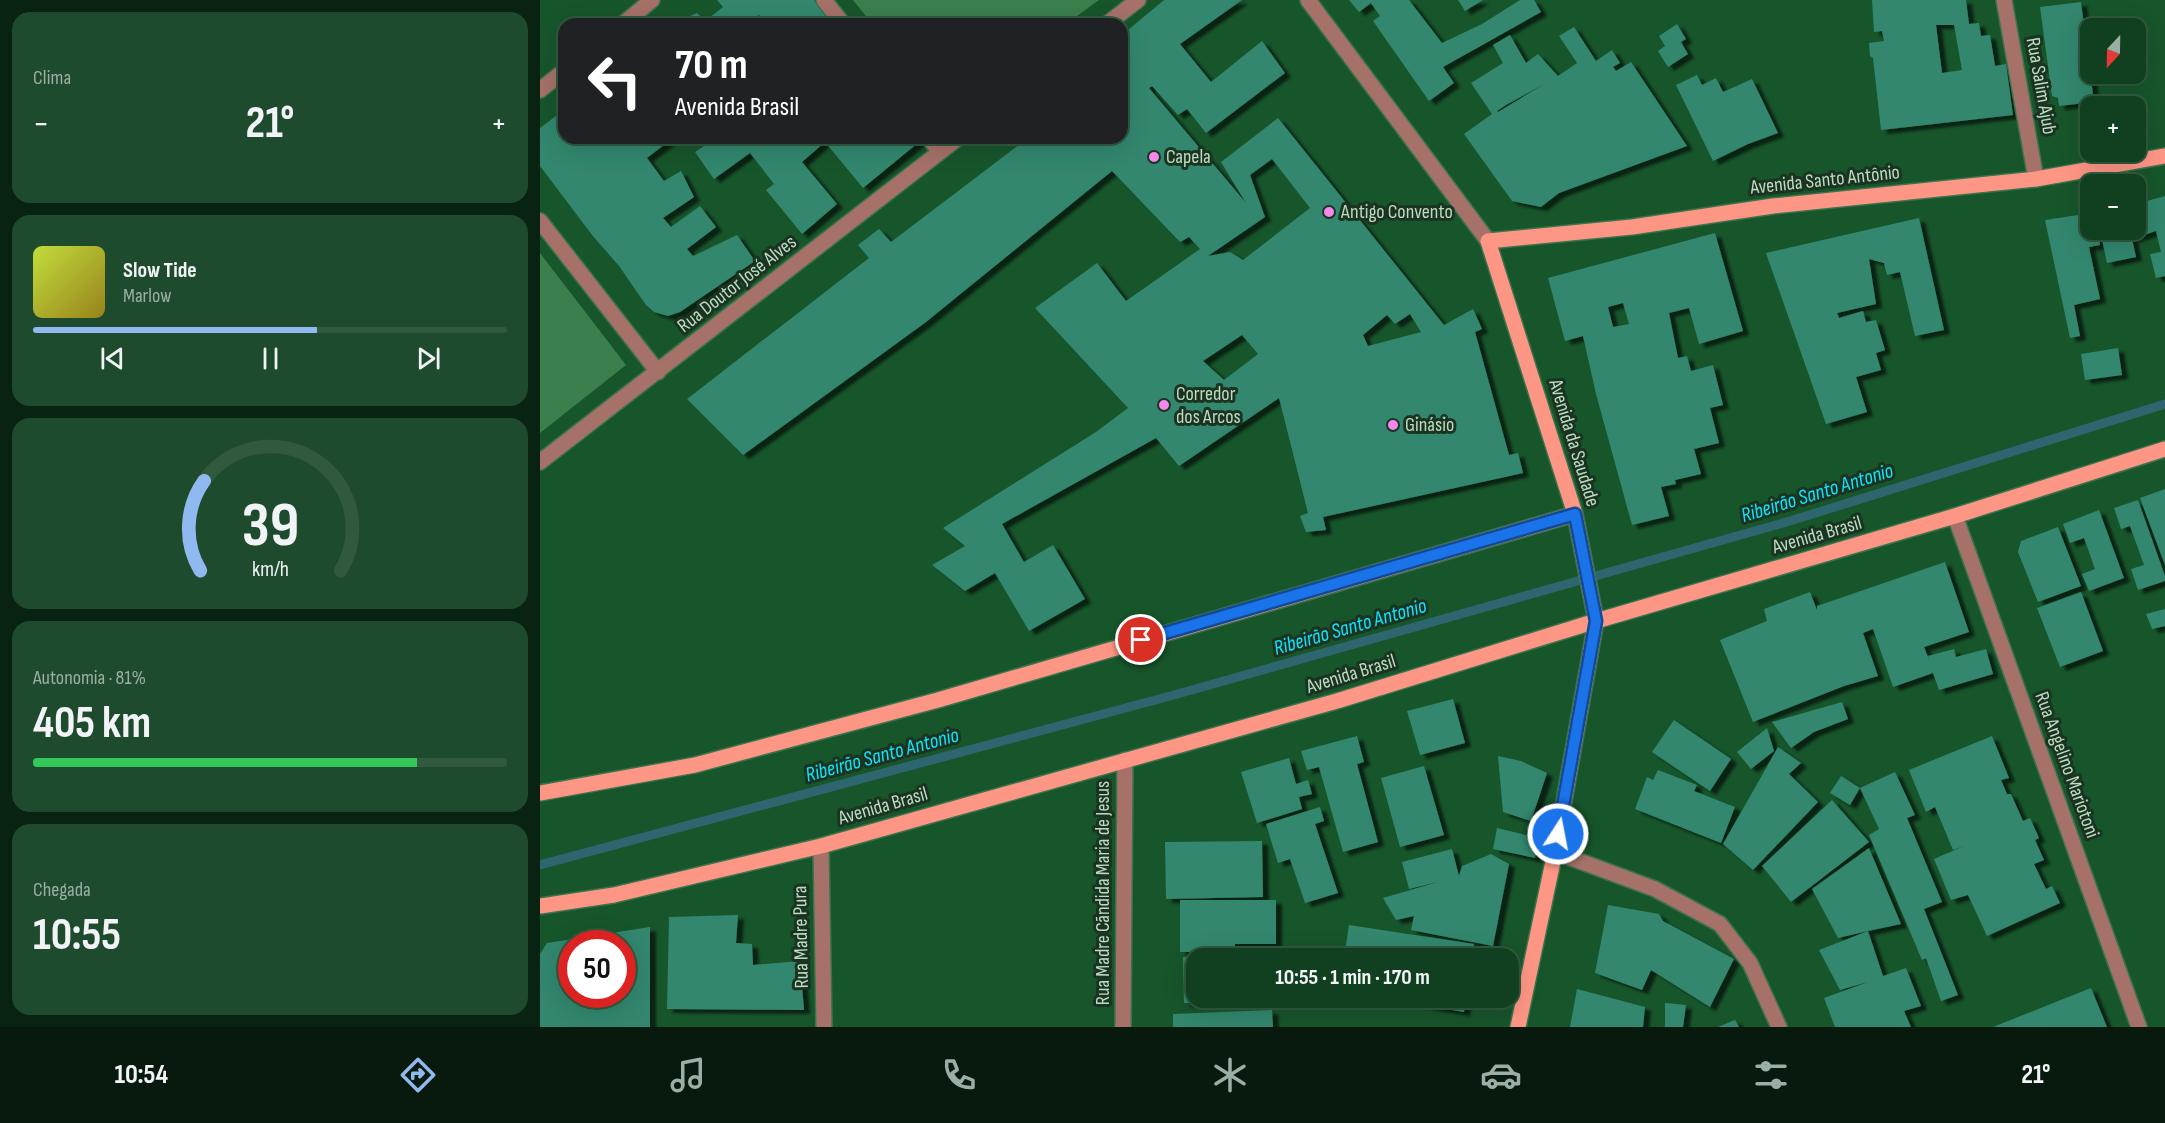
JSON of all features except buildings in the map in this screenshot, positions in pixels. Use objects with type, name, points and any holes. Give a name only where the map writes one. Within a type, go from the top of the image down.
[{"type":"main road","name":"Avenida Santo Antônio","points":[[1488,241],[1632,227],[1773,206],[2036,179],[2165,156]]},
{"type":"main road","name":"Avenida da Saudade","points":[[1488,241],[1575,514],[1596,621],[1555,852],[1518,1027]]},
{"type":"main road","name":"Avenida Brasil","points":[[540,906],[614,895],[821,846],[1337,701],[1596,621],[1954,516],[2165,449]]},
{"type":"main road","points":[[540,793],[695,765],[938,700],[1575,514]]},
{"type":"street","points":[[630,18],[652,0]]},
{"type":"street","points":[[824,0],[838,18]]},
{"type":"street","name":"Avenida da Saudade","points":[[1308,0],[1488,241]]},
{"type":"street","name":"Rua Salim Ajub","points":[[2004,0],[2036,179]]},
{"type":"street","points":[[1114,18],[1133,2]]},
{"type":"street","points":[[540,90],[558,76]]},
{"type":"street","points":[[934,144],[940,152]]},
{"type":"street","name":"Rua Doutor José Alves","points":[[540,462],[950,144]]},
{"type":"street","points":[[540,221],[658,372]]},
{"type":"street","name":"Rua Angelino Mariotoni","points":[[1954,516],[2139,1027]]},
{"type":"street","name":"Rua Madre Cãndida Maria de Jesus","points":[[1123,1027],[1125,760]]},
{"type":"street","name":"Rua Madre Pura","points":[[821,846],[824,1027]]},
{"type":"street","points":[[1555,852],[1655,889],[1720,924],[1750,963],[1779,1027]]},
{"type":"green space","points":[[853,0],[1099,0],[1074,18],[867,18]]},
{"type":"green space","points":[[540,253],[626,365],[540,433]]},
{"type":"waterway","name":"Ribeirão Santo Antonio","points":[[540,865],[1174,695],[1790,521],[2165,404]]},
{"type":"place","name":"Capela","points":[[1154,157]]},
{"type":"place","name":"Antigo Convento","points":[[1329,212]]},
{"type":"place","name":"Corredor dos Arcos","points":[[1164,405]]},
{"type":"place","name":"Ginásio","points":[[1393,425]]},
{"type":"route","points":[[1141,640],[1575,514],[1596,621],[1558,834]]}]
